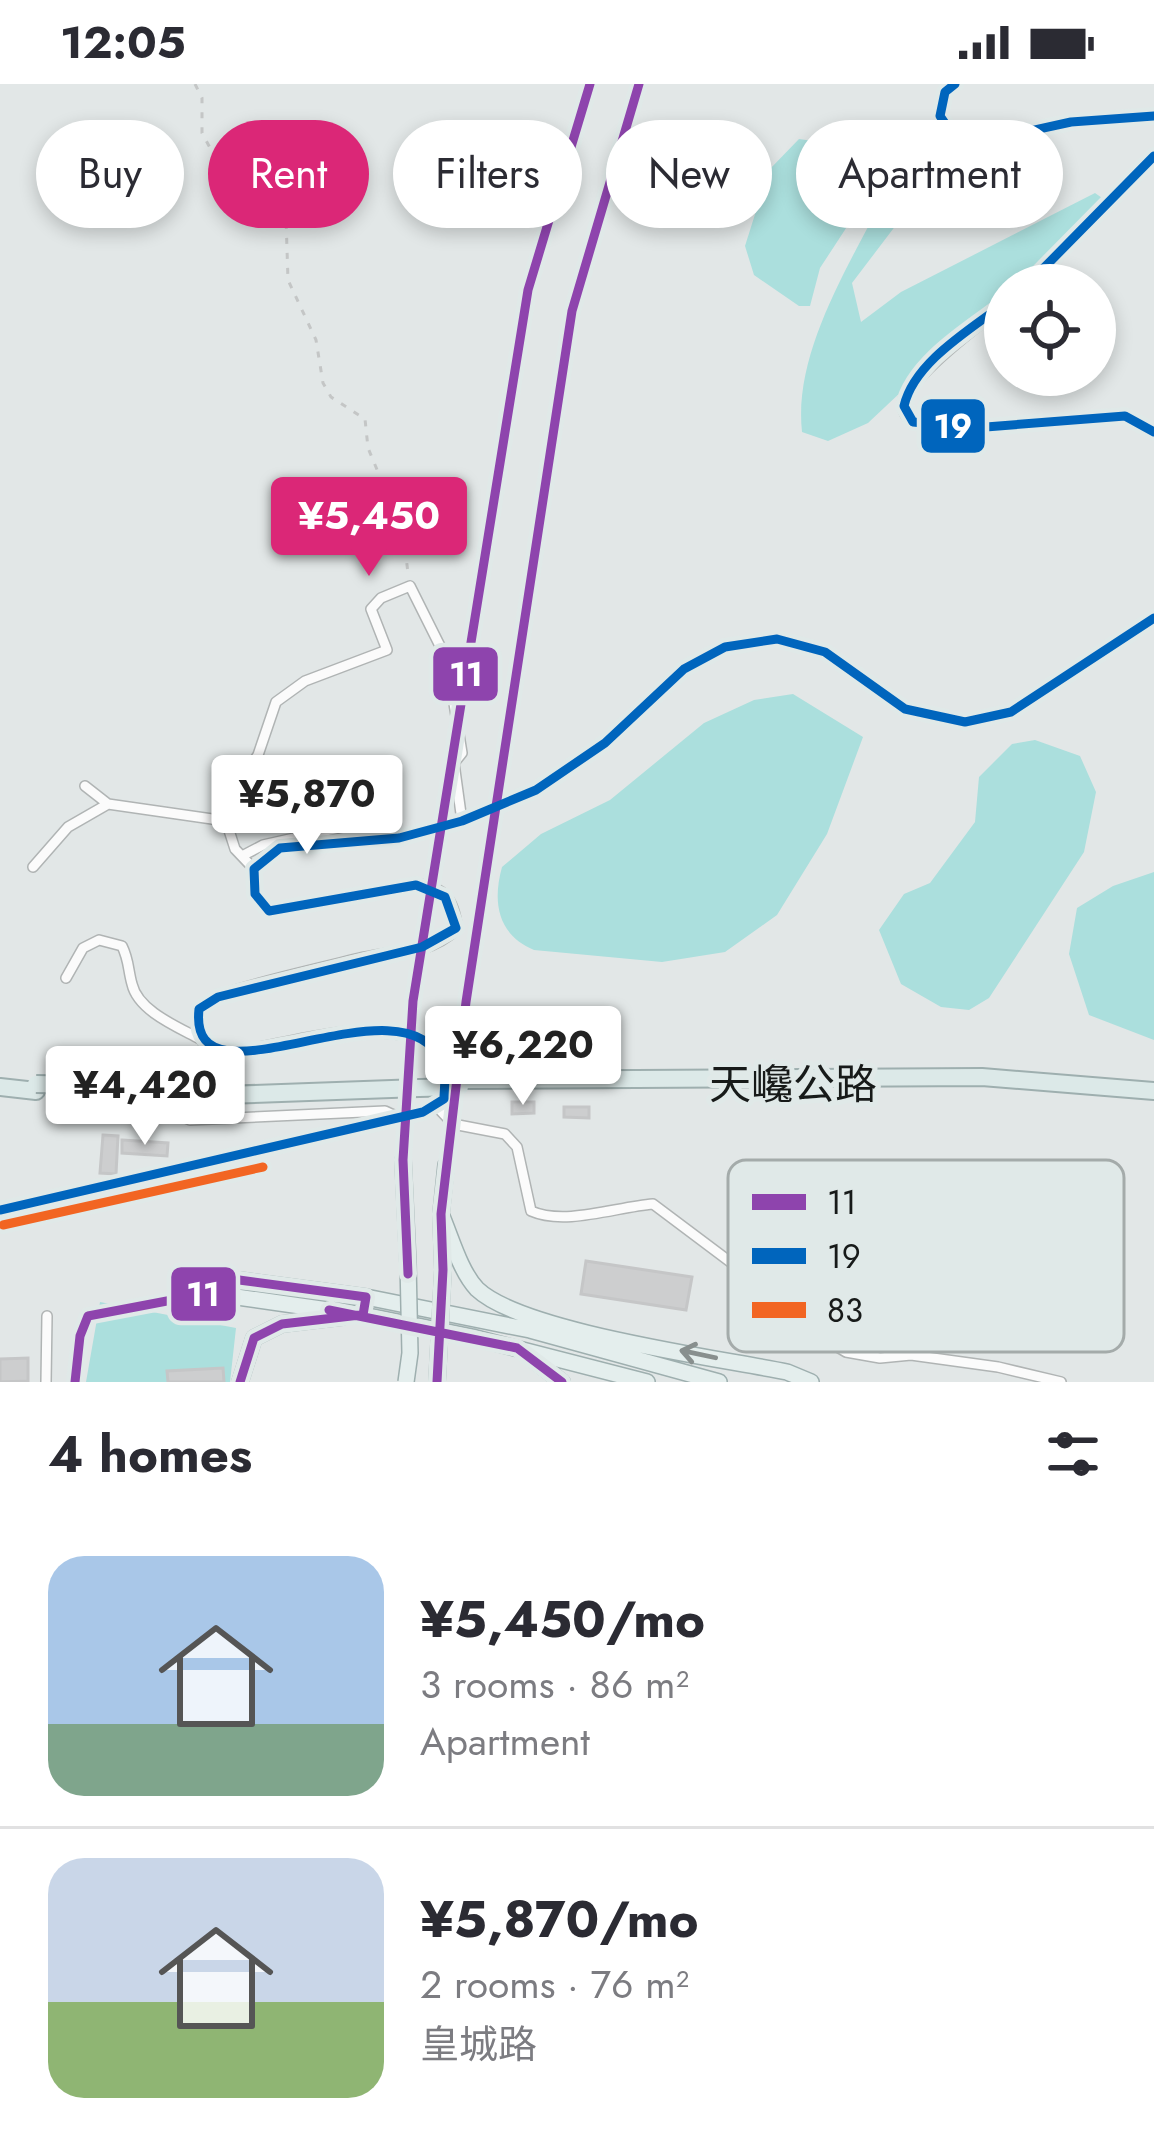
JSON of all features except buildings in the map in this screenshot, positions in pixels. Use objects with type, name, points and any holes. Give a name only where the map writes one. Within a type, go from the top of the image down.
[{"type":"highway","name":"天巉公路","points":[[0,1083],[225,1091],[982,1077],[1154,1095]]},
{"type":"main road","points":[[403,1160],[410,1354],[406,1382]]},
{"type":"main road","points":[[436,1382],[446,1165]]},
{"type":"main road","points":[[441,1214],[475,1287],[505,1308],[550,1324],[787,1372],[811,1382]]},
{"type":"main road","points":[[238,1280],[364,1306],[646,1382]]},
{"type":"main road","points":[[209,1293],[364,1306],[530,1330],[719,1382]]},
{"type":"main road","points":[[240,1382],[254,1337],[282,1324],[364,1306]]},
{"type":"main road","points":[[517,1348],[562,1382]]},
{"type":"street","points":[[955,84],[945,92],[940,116],[953,135],[993,139],[1071,122],[1154,116]]},
{"type":"street","points":[[1048,264],[1154,156]]},
{"type":"street","points":[[984,320],[910,388],[903,401],[913,422],[973,428],[1125,416],[1154,432]]},
{"type":"street","points":[[200,1039],[199,1009],[218,997],[422,949],[456,928],[446,894],[438,888],[416,886],[269,910],[255,894],[254,868],[235,849],[226,821],[229,797],[258,755],[276,702],[305,681],[387,650],[371,609],[381,598],[410,586],[453,672],[462,753],[454,763],[462,821]]},
{"type":"street","points":[[254,868],[280,848],[399,838],[462,821],[536,790],[605,743],[684,669],[725,647],[777,640],[825,652],[905,710],[965,722],[1011,712],[1154,618]]},
{"type":"street","points":[[85,786],[108,804],[226,821]]},
{"type":"street","points":[[33,867],[68,827],[108,804]]},
{"type":"street","points":[[242,856],[263,845],[361,823]]},
{"type":"street","points":[[0,1210],[398,1117],[437,1107],[444,1099],[448,1079],[441,1056],[410,1034],[374,1029],[233,1054],[213,1051],[142,1002],[132,989],[130,961],[122,946],[99,940],[83,948],[66,978]]},
{"type":"street","points":[[213,1051],[164,1090],[171,1109],[180,1116],[190,1120],[385,1112],[398,1117]]},
{"type":"street","points":[[437,1107],[453,1124],[505,1134],[517,1147],[531,1210],[544,1216],[580,1216],[653,1204],[728,1260]]},
{"type":"street","points":[[76,1382],[80,1336],[88,1316],[209,1293],[238,1280]]},
{"type":"street","points":[[46,1382],[47,1316]]},
{"type":"street","points":[[846,1352],[998,1367],[1060,1382]]},
{"type":"path","points":[[195,84],[202,98],[202,133],[229,183],[264,210],[286,218],[288,280],[294,300],[316,340],[323,383],[331,397],[365,418],[368,448],[404,532],[410,586]]},
{"type":"shaded area","points":[[796,142],[796,228],[846,228],[820,268],[810,306],[799,306],[754,275],[745,246],[751,228],[772,228],[772,167]]},
{"type":"shaded area","points":[[1095,193],[1105,200],[1037,264],[984,264],[984,314],[868,423],[828,441],[802,432],[802,401],[816,337],[867,228],[894,228],[852,283],[861,322],[901,292],[1026,228],[1063,228],[1063,209]]},
{"type":"shaded area","points":[[793,694],[863,737],[827,834],[777,915],[725,952],[662,962],[534,950],[512,936],[498,905],[502,867],[541,834],[610,800],[704,723],[754,700]]},
{"type":"shaded area","points":[[1035,740],[1080,756],[1096,792],[1084,852],[989,998],[969,1010],[941,1007],[901,984],[879,930],[904,894],[930,883],[975,822],[979,777],[1012,744]]},
{"type":"shaded area","points":[[1154,872],[1154,1040],[1089,1015],[1069,954],[1077,908],[1113,886]]},
{"type":"shaded area","points":[[100,1302],[236,1328],[230,1382],[86,1382]]},
{"type":"tunnel","points":[[403,1160],[413,1001],[528,290],[590,84]]},
{"type":"tunnel","points":[[446,1165],[466,1002],[572,311],[639,84]]},
{"type":"transit line","name":"11","points":[[408,1274],[403,1160],[413,1001],[528,290],[590,84]]},
{"type":"transit line","name":"11","points":[[437,1382],[441,1214],[466,1002],[572,311],[639,84]]},
{"type":"transit line","name":"19","points":[[955,84],[945,92],[940,116],[953,135],[993,139],[1071,122],[1154,116]]},
{"type":"transit line","name":"19","points":[[1048,264],[1154,156]]},
{"type":"transit line","name":"19","points":[[984,319],[919,375],[904,406],[913,422],[973,428],[1125,416],[1154,432]]},
{"type":"transit line","name":"19","points":[[0,1210],[423,1112],[444,1099],[442,1062],[420,1038],[386,1031],[345,1034],[260,1050],[226,1050],[204,1039],[199,1009],[218,997],[422,947],[456,928],[445,897],[416,885],[269,911],[255,894],[254,869],[280,848],[399,838],[462,821],[536,790],[605,743],[684,669],[725,647],[777,639],[825,652],[905,709],[965,722],[1011,712],[1154,618]]},
{"type":"transit line","name":"83","points":[[3,1225],[263,1167]]},
{"type":"transit line","name":"11","points":[[75,1382],[80,1336],[88,1316],[209,1293],[239,1280],[366,1297],[363,1315]]},
{"type":"transit line","name":"11","points":[[329,1310],[517,1348],[562,1382]]},
{"type":"transit line","name":"11","points":[[240,1382],[254,1338],[282,1324],[360,1315]]}]
